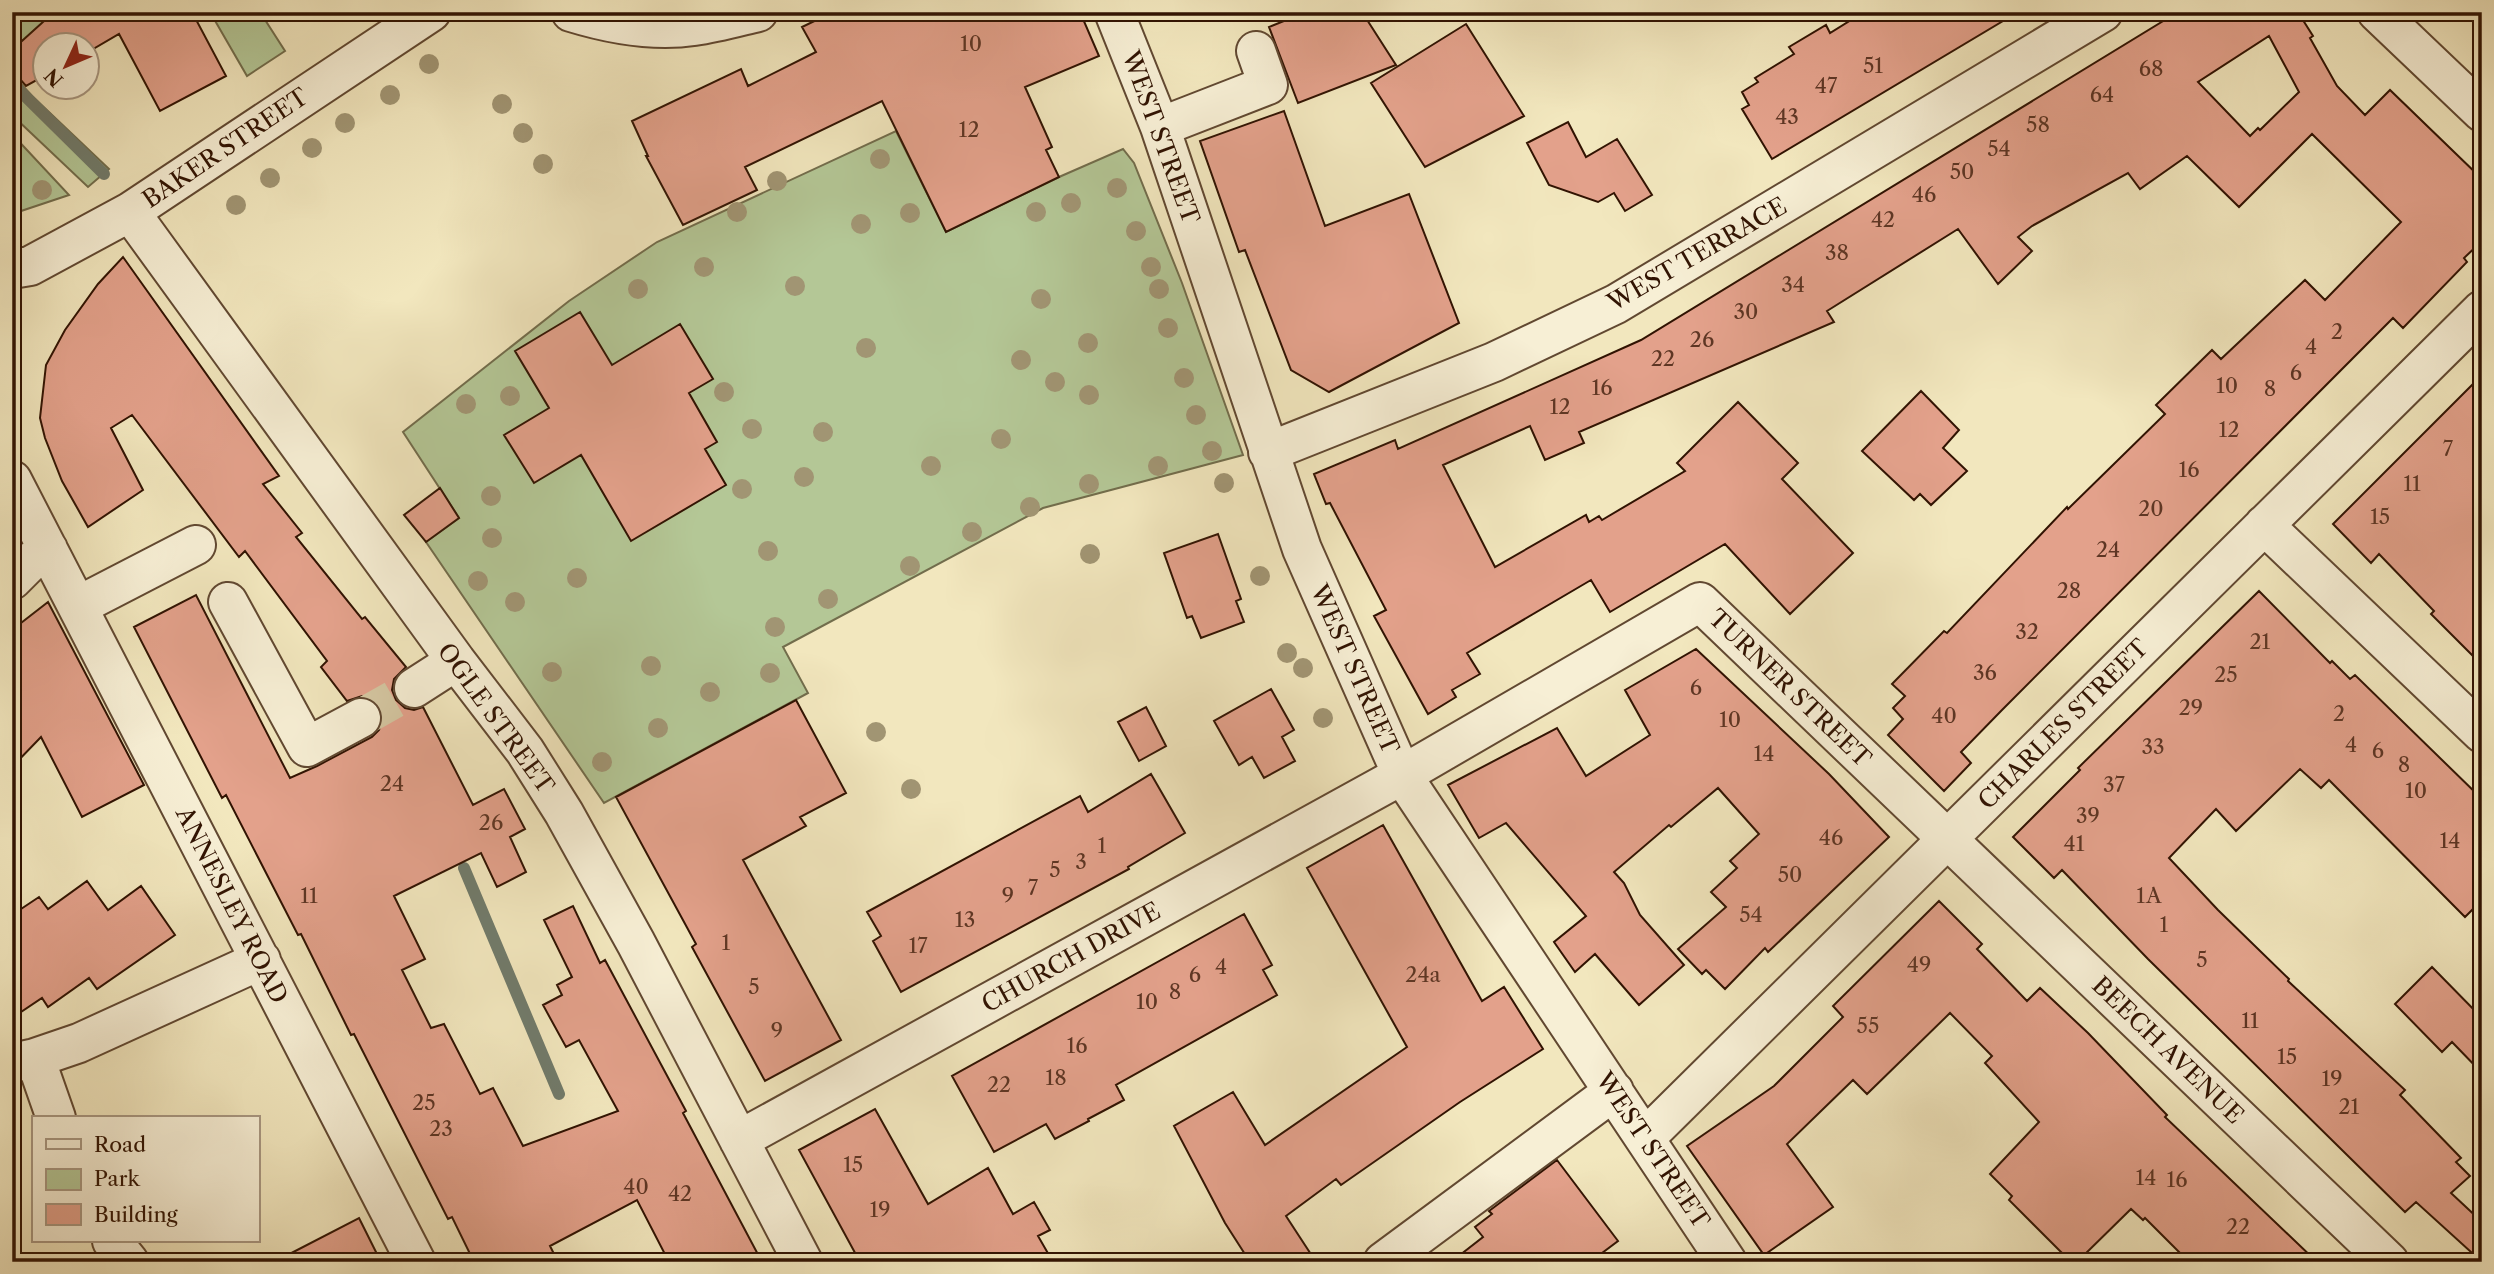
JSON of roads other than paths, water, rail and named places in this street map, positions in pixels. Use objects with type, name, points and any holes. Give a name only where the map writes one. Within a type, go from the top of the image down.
[{"type":"street","name":"BAKER STREET","points":[[12,269],[30,266],[130,212],[431,12]]},
{"type":"street","points":[[571,12],[618,24],[693,26],[758,12]]},
{"type":"street","name":"WEST STREET","points":[[1114,12],[1160,127],[1302,549],[1402,775],[1727,1262]]},
{"type":"street","name":"WEST TERRACE","points":[[1268,452],[1494,362],[1616,304],[2103,12]]},
{"type":"street","points":[[2377,12],[2482,112]]},
{"type":"street","points":[[1160,127],[1268,85],[1256,51]]},
{"type":"street","name":"OGLE STREET","points":[[130,212],[456,662],[525,751],[564,813],[636,943],[803,1262]]},
{"type":"street","name":"CHARLES STREET","points":[[1645,1138],[2482,310]]},
{"type":"street","points":[[12,480],[48,549],[12,580]]},
{"type":"street","points":[[2264,525],[2482,733]]},
{"type":"street","points":[[78,606],[196,545]]},
{"type":"street","name":"ANNESLEY ROAD","points":[[48,549],[416,1262]]},
{"type":"street","points":[[228,602],[307,747],[361,718]]},
{"type":"street","name":"TURNER STREET","points":[[1402,775],[1700,602],[1948,839]]},
{"type":"street","points":[[414,688],[456,662]]},
{"type":"street","name":"CHURCH DRIVE","points":[[739,1140],[1402,775]]},
{"type":"street","name":"BEECH AVENUE","points":[[1948,839],[2389,1262]]},
{"type":"street","points":[[54,1116],[24,1060],[79,1043],[261,960]]},
{"type":"street","points":[[1383,1262],[1614,1091]]},
{"type":"waterway","points":[[12,83],[104,174]]},
{"type":"waterway","points":[[464,868],[559,1094]]},
{"type":"tunnel","points":[[361,718],[414,688]]}]
